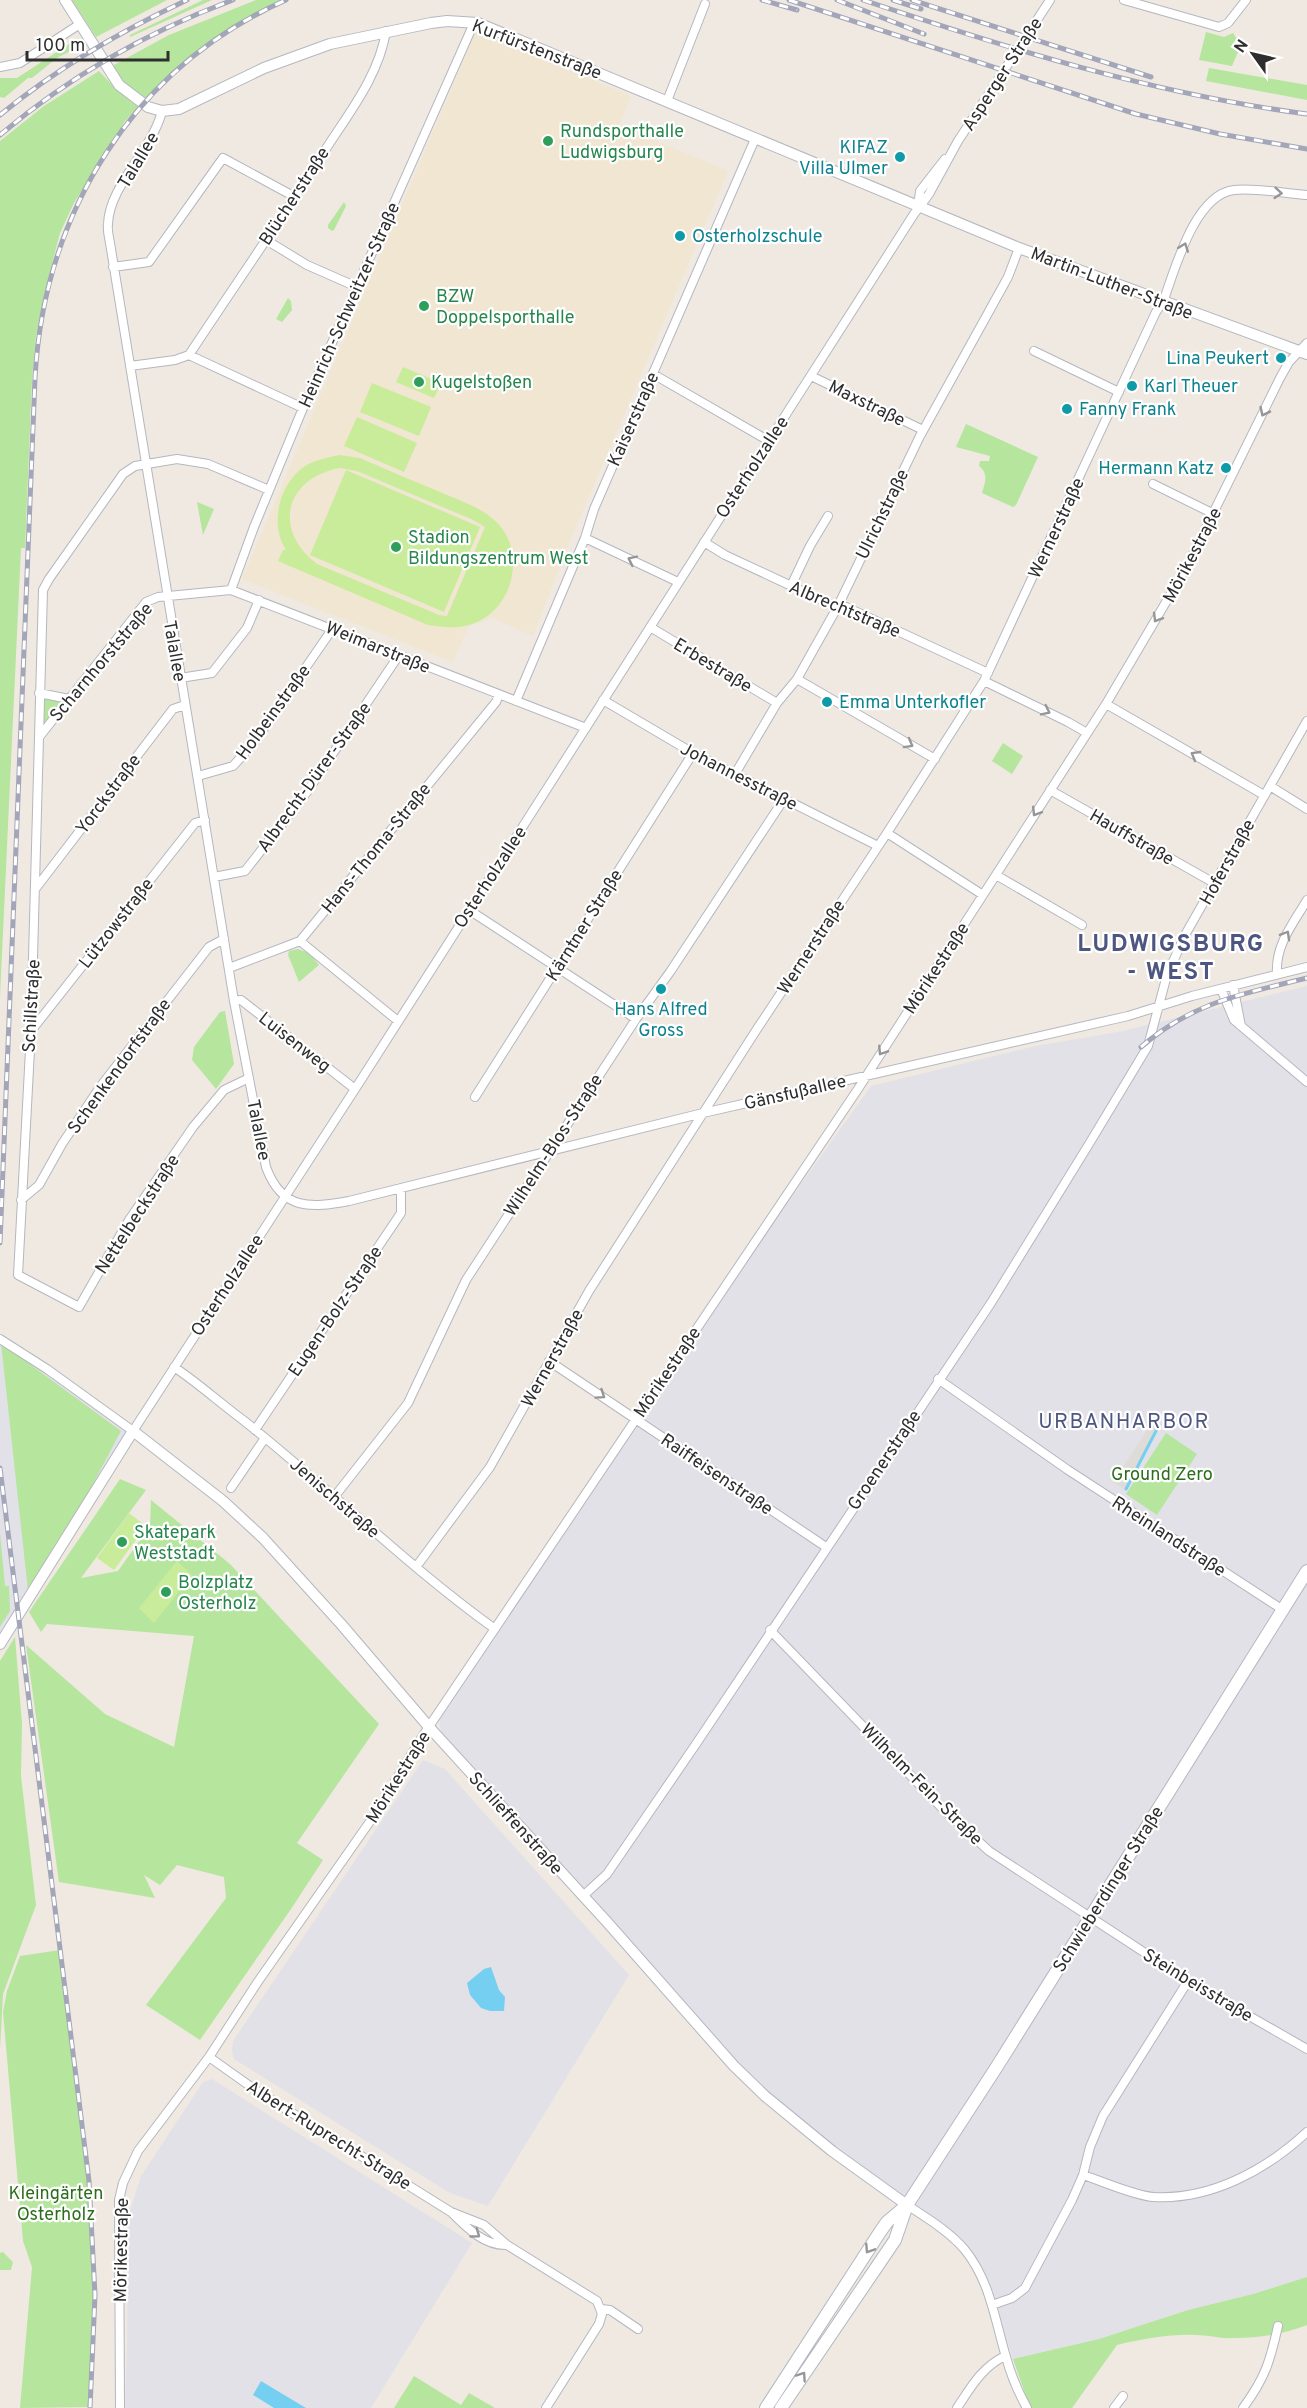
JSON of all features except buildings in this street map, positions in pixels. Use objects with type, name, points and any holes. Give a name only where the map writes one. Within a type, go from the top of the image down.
[{"type":"main road","name":"Schwieberdinger Straße","points":[[781,2408],[895,2240],[907,2205],[1307,1571]]},
{"type":"main road","name":"Schwieberdinger Straße","points":[[766,2408],[887,2222],[907,2205]]},
{"type":"main road","points":[[836,2300],[848,2308]]},
{"type":"street","points":[[65,0],[119,85],[148,107],[162,111]]},
{"type":"street","name":"Asperger Straße","points":[[918,207],[940,176],[954,147],[1050,0]]},
{"type":"street","points":[[1124,0],[1219,27],[1228,24],[1246,0]]},
{"type":"street","points":[[667,101],[705,4]]},
{"type":"street","name":"Kurfürstenstraße","points":[[162,111],[179,109],[287,58],[330,44],[386,31],[447,21],[474,22],[918,207]]},
{"type":"street","name":"Heinrich-Schweitzer-Straße","points":[[231,590],[303,408],[474,22]]},
{"type":"street","points":[[0,67],[20,63],[80,24]]},
{"type":"street","name":"Blücherstraße","points":[[189,355],[295,197],[372,76],[383,51],[386,31]]},
{"type":"street","name":"Talallee","points":[[162,111],[154,134],[119,191],[107,223],[166,596],[234,1000],[266,1167],[275,1185],[285,1195]]},
{"type":"street","name":"Kaiserstraße","points":[[516,701],[585,538],[594,509],[754,139]]},
{"type":"street","points":[[113,267],[148,262],[223,158],[295,197]]},
{"type":"street","name":"Wernerstraße","points":[[416,1568],[490,1467],[589,1291],[986,677],[1156,312],[1163,302],[1194,223],[1215,198],[1227,191],[1236,189],[1307,195]]},
{"type":"street","name":"Martin-Luther-Straße","points":[[918,207],[1163,302],[1304,349]]},
{"type":"street","name":"Osterholzallee","points":[[0,1644],[133,1431],[355,1089],[918,207]]},
{"type":"street","points":[[266,240],[307,266],[357,287]]},
{"type":"street","name":"Ulrichstraße","points":[[735,774],[777,704],[797,679],[838,606],[923,430],[1008,277],[1019,248]]},
{"type":"street","name":"Mörikestraße","points":[[120,2408],[117,2219],[123,2183],[138,2151],[209,2057],[257,1983],[371,1820],[429,1727],[866,1077],[1106,704],[1186,568],[1280,378],[1290,362],[1304,349]]},
{"type":"street","points":[[1034,351],[1119,392]]},
{"type":"street","points":[[130,366],[175,360],[189,355],[303,408]]},
{"type":"street","points":[[653,374],[769,441]]},
{"type":"street","name":"Maxstraße","points":[[811,376],[923,430]]},
{"type":"street","name":"Schillstraße","points":[[18,1275],[31,1031],[43,590],[123,474],[135,466],[177,459],[208,464],[269,490]]},
{"type":"street","points":[[1153,484],[1214,514]]},
{"type":"street","points":[[791,586],[810,546],[828,516]]},
{"type":"street","points":[[585,538],[678,582]]},
{"type":"street","name":"Albrechtstraße","points":[[704,542],[725,555],[830,604],[846,607],[908,636],[1087,733]]},
{"type":"street","name":"Weimarstraße","points":[[166,596],[231,590],[586,728]]},
{"type":"street","name":"Scharnhorststraße","points":[[40,736],[146,602],[166,596]]},
{"type":"street","points":[[180,678],[212,674],[247,628],[259,600]]},
{"type":"street","name":"Erbestraße","points":[[650,627],[777,704]]},
{"type":"street","name":"Holbeinstraße","points":[[198,776],[233,766],[253,744],[333,628]]},
{"type":"street","name":"Albrecht-Dürer-Straße","points":[[214,877],[245,871],[307,792],[399,655]]},
{"type":"street","points":[[797,679],[934,759]]},
{"type":"street","points":[[39,693],[69,699]]},
{"type":"street","name":"Hans-Thoma-Straße","points":[[229,968],[300,941],[499,695]]},
{"type":"street","name":"Johannesstraße","points":[[603,700],[693,753],[878,846]]},
{"type":"street","points":[[1106,704],[1264,795]]},
{"type":"street","name":"Yorckstraße","points":[[36,888],[173,709],[185,705]]},
{"type":"street","name":"Hoferstraße","points":[[1158,1008],[1173,962],[1214,883],[1307,721]]},
{"type":"street","name":"Kärntner Straße","points":[[474,1097],[558,969],[693,753]]},
{"type":"street","points":[[1270,786],[1307,809]]},
{"type":"street","name":"Hauffstraße","points":[[1050,790],[1214,883]]},
{"type":"street","name":"Wilhelm-Blos-Straße","points":[[335,1496],[408,1403],[466,1280],[550,1149],[784,799]]},
{"type":"street","name":"Lützowstraße","points":[[31,1031],[195,823],[205,820]]},
{"type":"street","points":[[887,833],[983,895]]},
{"type":"street","points":[[996,875],[1082,925]]},
{"type":"street","points":[[1277,974],[1276,959],[1279,947],[1307,900]]},
{"type":"street","points":[[469,910],[636,1019]]},
{"type":"street","name":"Schenkendorfstraße","points":[[21,1200],[39,1185],[62,1144],[100,1087],[209,947],[224,939]]},
{"type":"street","points":[[300,941],[398,1021]]},
{"type":"street","name":"Gänsfußallee","points":[[285,1195],[302,1205],[318,1207],[550,1149],[1158,1008],[1233,985],[1307,967]]},
{"type":"street","points":[[1233,985],[1241,1026]]},
{"type":"street","points":[[1221,989],[1234,1020],[1307,1082]]},
{"type":"street","name":"Luisenweg","points":[[234,1000],[242,1000],[355,1089]]},
{"type":"street","name":"Groenerstraße","points":[[583,1896],[607,1874],[990,1303],[1148,1046],[1158,1008]]},
{"type":"street","name":"Nettelbeckstraße","points":[[18,1275],[79,1307],[129,1220],[194,1127],[224,1090],[249,1078]]},
{"type":"street","name":"Eugen-Bolz-Straße","points":[[255,1430],[401,1213],[400,1188]]},
{"type":"street","points":[[0,1339],[47,1369],[133,1431]]},
{"type":"street","name":"Raiffeisenstraße","points":[[549,1361],[825,1547]]},
{"type":"street","name":"Jenischstraße","points":[[174,1367],[335,1496],[446,1593],[495,1629]]},
{"type":"street","name":"Rheinlandstraße","points":[[938,1379],[1068,1470],[1282,1610]]},
{"type":"street","name":"Schlieffenstraße","points":[[133,1431],[223,1501],[263,1538],[341,1624],[429,1727],[734,2066],[814,2137],[907,2205]]},
{"type":"street","points":[[231,1488],[265,1438]]},
{"type":"street","name":"Wilhelm-Fein-Straße","points":[[771,1630],[941,1807],[989,1851],[1090,1918]]},
{"type":"street","name":"Steinbeisstraße","points":[[1090,1918],[1188,1981],[1306,2048]]},
{"type":"street","points":[[992,2305],[1012,2298],[1025,2288],[1083,2175],[1090,2147],[1103,2116],[1188,1981]]},
{"type":"street","name":"Albert-Ruprecht-Straße","points":[[209,2057],[257,2091],[451,2211],[482,2238],[492,2244],[507,2245],[592,2296],[601,2308],[610,2310],[638,2328]]},
{"type":"street","points":[[1083,2175],[1151,2197],[1180,2196],[1207,2190],[1248,2174],[1278,2156],[1307,2132]]},
{"type":"street","points":[[907,2205],[936,2224],[965,2250],[981,2275],[992,2305],[1005,2356],[1027,2408]]},
{"type":"street","points":[[546,2408],[598,2324],[601,2308]]},
{"type":"street","points":[[1243,2408],[1261,2384],[1270,2362],[1278,2326]]},
{"type":"street","points":[[957,2408],[981,2372],[990,2363],[1005,2356]]},
{"type":"street","points":[[1114,2408],[1123,2396]]},
{"type":"shaded area","points":[[476,31],[631,96],[619,125],[728,171],[570,541],[533,636],[492,618],[468,627],[453,662],[242,579]]},
{"type":"shaded area","points":[[1307,986],[1307,2277],[1253,2294],[1188,2310],[1099,2339],[1013,2359],[985,2273],[967,2247],[765,2096],[442,1742],[439,1719],[774,1222],[871,1086],[1036,1046],[1123,1031]]},
{"type":"shaded area","points":[[0,1339],[133,1431],[0,1644]]},
{"type":"shaded area","points":[[1153,1421],[1159,1424],[1124,1489],[1113,1482]]},
{"type":"shaded area","points":[[423,1760],[445,1769],[629,1975],[488,2206],[450,2193],[234,2059],[232,2051],[233,2041]]},
{"type":"shaded area","points":[[212,2079],[472,2243],[371,2408],[125,2408],[128,2217],[141,2176],[203,2082]]},
{"type":"green space","points":[[72,0],[167,0],[96,37]]},
{"type":"green space","points":[[203,0],[212,0],[130,37],[130,35]]},
{"type":"green space","points":[[256,0],[284,0],[227,31],[176,70],[144,100],[122,82],[112,66],[169,35]]},
{"type":"green space","points":[[1206,32],[1224,37],[1233,33],[1241,45],[1232,66],[1199,60]]},
{"type":"green space","points":[[72,42],[82,45],[57,58],[4,98],[0,97],[0,78],[17,78]]},
{"type":"green space","points":[[1209,68],[1307,85],[1307,100],[1206,81]]},
{"type":"green space","points":[[99,71],[138,107],[125,121],[74,203],[60,233],[36,336],[25,548],[21,548],[0,996],[0,141],[44,106]]},
{"type":"green space","points":[[344,202],[346,206],[332,231],[328,225]]},
{"type":"green space","points":[[288,298],[291,301],[292,310],[282,322],[276,319]]},
{"type":"green space","name":"Kugelstoßen","points":[[403,367],[441,383],[434,398],[396,382]]},
{"type":"green space","points":[[372,383],[431,407],[419,436],[360,412]]},
{"type":"green space","points":[[357,417],[417,443],[404,472],[344,446]]},
{"type":"green space","points":[[966,424],[1038,457],[1013,507],[982,493],[985,478],[979,466],[980,461],[989,461],[990,456],[956,447]]},
{"type":"green space","points":[[340,455],[360,458],[468,504],[493,519],[504,532],[511,547],[513,563],[506,594],[497,608],[484,618],[469,625],[443,627],[428,625],[278,561],[283,550],[286,550],[278,529],[278,518],[282,496],[287,486],[301,469],[310,463]],"holes":[[[340,468],[357,471],[485,527],[447,616],[439,615],[317,564],[303,551],[294,536],[290,521],[291,507],[297,494],[307,482],[321,474]]]},
{"type":"green space","points":[[346,470],[480,527],[444,612],[310,555]]},
{"type":"green space","points":[[197,502],[214,509],[203,535]]},
{"type":"green space","points":[[39,693],[69,699],[40,736]]},
{"type":"green space","points":[[1003,743],[1023,756],[1012,774],[992,761]]},
{"type":"green space","points":[[298,949],[309,953],[319,965],[299,982],[288,955],[289,951]]},
{"type":"green space","points":[[225,1011],[234,1064],[216,1089],[192,1060],[194,1047],[220,1012]]},
{"type":"green space","points":[[1,1343],[121,1431],[29,1600]]},
{"type":"green space","name":"Ground Zero","points":[[1166,1433],[1197,1454],[1157,1515],[1126,1494]]},
{"type":"green space","points":[[120,1479],[146,1490],[81,1578],[118,1571],[150,1526],[151,1500],[230,1564],[379,1724],[297,1843],[323,1860],[200,2040],[146,2005],[226,1898],[224,1877],[177,1865],[160,1885],[144,1875],[155,1898],[59,1882],[26,1645],[105,1714],[174,1747],[194,1636],[47,1624],[41,1632],[29,1612]]},
{"type":"green space","name":"Skatepark Weststadt","points":[[129,1513],[146,1526],[114,1570],[97,1558]]},
{"type":"green space","points":[[0,1533],[5,1586],[9,1586],[10,1611],[0,1627]]},
{"type":"green space","name":"Bolzplatz Osterholz","points":[[177,1561],[192,1575],[154,1623],[139,1608]]},
{"type":"green space","points":[[15,1637],[22,1724],[21,1776],[36,1905],[3,1994],[0,2049],[0,1661]]},
{"type":"green space","name":"Kleingärten Osterholz","points":[[60,1950],[92,2218],[95,2295],[91,2407],[20,2408],[32,2267],[23,2241],[3,2012],[7,1991],[20,1956]]},
{"type":"green space","points":[[3,2252],[13,2262],[11,2270],[0,2270],[0,2253]]},
{"type":"green space","points":[[1307,2277],[1307,2325],[1289,2331],[1243,2338],[1176,2335],[1117,2345],[1072,2408],[1031,2408],[1029,2405],[1013,2359],[1099,2339],[1188,2310],[1253,2294]]},
{"type":"green space","points":[[414,2376],[461,2405],[469,2393],[495,2408],[394,2408]]},
{"type":"water","points":[[491,1967],[499,1990],[505,1997],[504,2011],[490,2011],[481,2008],[470,1995],[467,1983],[484,1969]]},
{"type":"water","points":[[261,2381],[306,2408],[274,2408],[253,2395]]},
{"type":"waterway","points":[[1126,1489],[1157,1429]]},
{"type":"railway","points":[[0,115],[21,98],[90,52],[187,0]]},
{"type":"railway","points":[[0,135],[54,94],[111,57],[171,26],[233,0]]},
{"type":"railway","points":[[0,1243],[35,378],[42,317],[56,259],[78,204],[106,153],[142,106],[184,65],[232,29],[286,0]]},
{"type":"railway","points":[[762,0],[797,10]]},
{"type":"railway","points":[[789,0],[1136,114],[1220,134],[1307,149]]},
{"type":"railway","points":[[837,0],[924,34]]},
{"type":"railway","points":[[863,0],[973,36],[1083,68],[1194,95],[1307,114]]},
{"type":"railway","points":[[893,0],[921,9]]},
{"type":"railway","points":[[912,0],[1151,77]]},
{"type":"railway","points":[[1141,1047],[1180,1019],[1199,1010],[1240,995],[1307,978]]},
{"type":"railway","points":[[0,1468],[89,2181],[95,2295],[90,2408]]},
{"type":"place","name":"Rundsporthalle Ludwigsburg","points":[[548,141]]},
{"type":"place","name":"KIFAZ Villa Ulmer","points":[[900,157]]},
{"type":"place","name":"Osterholzschule","points":[[680,236]]},
{"type":"place","name":"BZW Doppelsporthalle","points":[[424,306]]},
{"type":"place","name":"Lina Peukert","points":[[1281,358]]},
{"type":"place","name":"Kugelstoßen","points":[[419,382]]},
{"type":"place","name":"Karl Theuer","points":[[1132,386]]},
{"type":"place","name":"Fanny Frank","points":[[1067,409]]},
{"type":"place","name":"Hermann Katz","points":[[1226,468]]},
{"type":"place","name":"Stadion Bildungszentrum West","points":[[396,547]]},
{"type":"place","name":"Emma Unterkofler","points":[[827,702]]},
{"type":"place","name":"Hans Alfred Gross","points":[[661,989]]},
{"type":"place","name":"Skatepark Weststadt","points":[[122,1542]]},
{"type":"place","name":"Bolzplatz Osterholz","points":[[166,1592]]},
{"type":"district","name":"LUDWIGSBURG - WEST","points":[[1171,957]]},
{"type":"district","name":"URBANHARBOR","points":[[1124,1421]]}]
